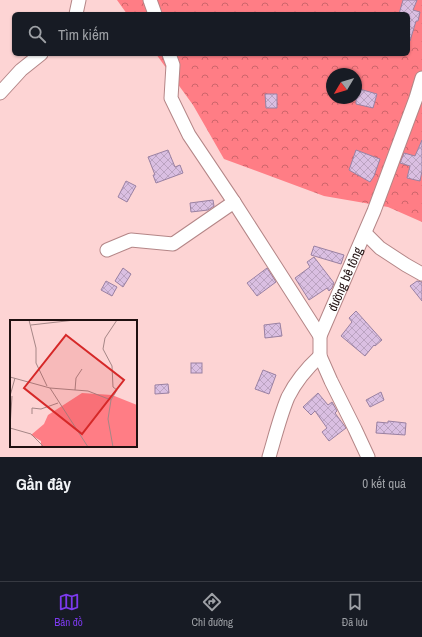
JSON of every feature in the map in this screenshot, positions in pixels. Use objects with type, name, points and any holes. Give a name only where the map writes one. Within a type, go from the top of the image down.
[{"type":"street","points":[[76,12],[78,0]]},
{"type":"street","points":[[150,0],[154,12]]},
{"type":"street","points":[[0,93],[21,70],[38,56]]},
{"type":"street","points":[[170,56],[173,65],[171,98],[189,135],[320,336]]},
{"type":"street","name":"đường bê tông","points":[[368,457],[320,356],[320,336],[365,233],[416,98],[422,78]]},
{"type":"street","points":[[107,250],[131,240],[173,244],[234,202]]},
{"type":"street","points":[[365,233],[380,248],[422,274]]},
{"type":"street","points":[[269,457],[288,398],[308,366],[320,356]]},
{"type":"green space","points":[[117,0],[422,0],[422,222],[388,207],[324,196],[224,159],[193,105],[157,56],[410,56],[410,12],[126,12]]},
{"type":"building","points":[[403,0],[417,0],[413,10],[420,12],[410,41],[410,12],[400,12]]},
{"type":"building","points":[[362,90],[377,94],[373,108],[356,104],[362,104]]},
{"type":"building","points":[[265,94],[277,94],[277,108],[266,108]]},
{"type":"building","points":[[422,140],[422,171],[420,181],[407,178],[410,166],[400,163],[404,153],[415,156]]},
{"type":"building","points":[[168,150],[175,167],[180,165],[183,173],[156,183],[153,175],[155,175],[148,157]]},
{"type":"building","points":[[356,150],[380,159],[374,176],[370,182],[349,170]]},
{"type":"building","points":[[126,181],[136,186],[127,202],[118,197]]},
{"type":"building","points":[[213,200],[214,206],[208,210],[191,212],[190,203]]},
{"type":"building","points":[[314,246],[344,255],[341,264],[311,255]]},
{"type":"building","points":[[314,257],[334,283],[329,291],[327,288],[309,300],[295,278],[310,267],[307,262]]},
{"type":"building","points":[[123,268],[131,274],[123,287],[115,281]]},
{"type":"building","points":[[267,268],[276,282],[257,296],[247,283]]},
{"type":"building","points":[[106,281],[117,287],[112,296],[101,290]]},
{"type":"building","points":[[417,281],[422,282],[422,301],[410,286]]},
{"type":"building","points":[[356,311],[382,340],[375,346],[374,345],[365,356],[341,336],[352,322],[349,318]]},
{"type":"building","points":[[280,323],[282,336],[265,338],[264,325]]},
{"type":"building","points":[[191,363],[202,363],[202,373],[191,373]]},
{"type":"building","points":[[263,370],[276,375],[269,394],[255,389]]},
{"type":"building","points":[[168,384],[169,393],[155,394],[155,385]]},
{"type":"building","points":[[381,392],[384,400],[370,407],[366,400]]},
{"type":"building","points":[[318,393],[328,405],[332,402],[337,411],[335,413],[346,428],[329,441],[322,432],[327,428],[315,411],[311,415],[303,407]]},
{"type":"building","points":[[388,421],[406,423],[405,435],[376,433],[377,422],[388,423]]}]
